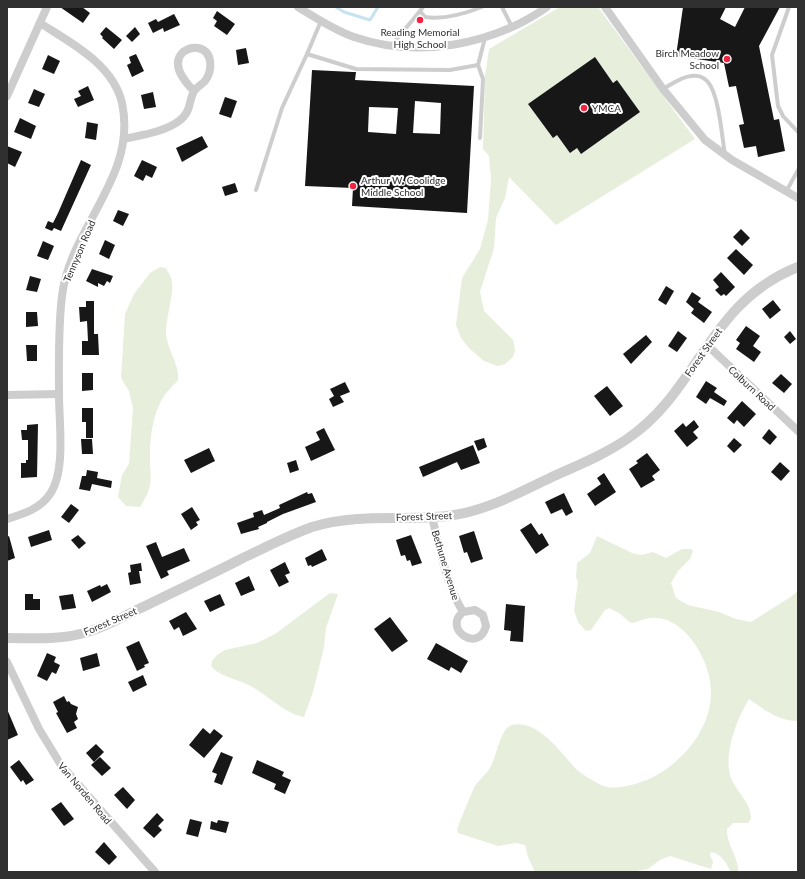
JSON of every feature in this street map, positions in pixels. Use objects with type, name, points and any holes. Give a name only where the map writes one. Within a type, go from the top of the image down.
[{"type":"street","points":[[7,96],[47,7]]},
{"type":"street","points":[[298,7],[321,22],[355,37],[392,45],[416,47],[444,46],[485,38],[513,28],[547,7]]},
{"type":"street","points":[[605,7],[663,90],[705,140],[725,155],[798,198]]},
{"type":"street","name":"Tennyson Road","points":[[7,519],[28,512],[38,506],[54,487],[59,455],[60,316],[65,280],[77,250],[116,170],[123,150],[124,139],[122,102],[109,75],[90,57],[40,22]]},
{"type":"street","points":[[124,139],[153,132],[181,120],[190,106],[194,91],[207,78],[210,66],[206,53],[200,49],[194,48],[184,51],[178,64],[183,79],[194,91]]},
{"type":"street","name":"Forest Street","points":[[7,638],[56,638],[92,630],[278,541],[320,525],[358,518],[432,518],[457,515],[479,509],[616,446],[638,431],[660,410],[676,390],[707,345],[750,295],[770,281],[798,267]]},
{"type":"street","name":"Colburn Road","points":[[707,345],[798,431]]},
{"type":"street","points":[[7,395],[59,394]]},
{"type":"street","name":"Bethune Avenue","points":[[432,518],[442,558],[454,594],[463,612]]},
{"type":"street","name":"Van Norden Road","points":[[7,662],[39,729],[61,765],[155,872]]},
{"type":"lane","points":[[392,45],[422,9],[425,17],[433,18],[457,15],[482,7]]},
{"type":"lane","points":[[502,7],[513,28]]},
{"type":"lane","points":[[789,7],[772,55],[778,106],[783,116],[798,132]]},
{"type":"lane","points":[[256,190],[282,108],[321,22]]},
{"type":"lane","points":[[480,138],[483,79],[478,66],[485,38]]},
{"type":"lane","points":[[307,54],[356,69],[450,70],[478,66]]},
{"type":"lane","points":[[663,90],[680,79],[692,76],[701,77],[708,81],[714,92],[725,155]]},
{"type":"lane","points":[[786,190],[798,170]]},
{"type":"green space","points":[[560,7],[598,7],[695,139],[556,225],[509,177],[505,198],[496,218],[494,248],[480,292],[484,311],[513,340],[515,350],[513,357],[505,364],[498,366],[484,361],[469,348],[461,338],[456,325],[462,278],[480,249],[488,220],[491,179],[489,156],[483,149],[485,76],[489,49]]},
{"type":"green space","points":[[160,267],[166,268],[172,280],[172,293],[166,332],[168,344],[177,368],[178,380],[168,390],[156,413],[150,446],[151,481],[148,492],[140,507],[126,506],[118,497],[122,475],[129,464],[133,408],[129,391],[121,378],[125,314],[134,294],[150,273]]},
{"type":"green space","points":[[597,536],[632,553],[641,555],[653,552],[666,558],[682,549],[691,549],[693,551],[690,559],[678,571],[671,583],[676,598],[688,605],[719,612],[736,619],[751,622],[798,591],[798,721],[791,721],[778,717],[766,711],[749,699],[739,718],[731,741],[729,753],[730,775],[751,814],[751,819],[748,823],[733,823],[727,829],[728,840],[737,861],[738,872],[731,872],[726,862],[718,854],[711,852],[710,855],[713,862],[711,869],[670,856],[660,860],[648,869],[630,872],[535,872],[528,857],[525,845],[516,843],[498,846],[458,833],[457,830],[459,824],[474,788],[489,769],[502,736],[508,727],[512,725],[531,727],[540,732],[556,746],[578,771],[601,785],[614,788],[628,786],[646,780],[661,773],[675,763],[687,751],[705,723],[710,707],[711,691],[707,667],[695,644],[677,625],[666,620],[655,618],[649,618],[631,623],[619,613],[609,608],[605,610],[591,630],[586,631],[578,622],[574,610],[578,582],[576,577],[577,563],[590,553]]},
{"type":"green space","points":[[330,593],[338,594],[326,628],[324,647],[313,692],[304,717],[288,711],[259,691],[218,672],[211,666],[212,661],[217,655],[225,650],[257,643],[275,634]]},
{"type":"building","points":[[60,7],[82,7],[90,13],[83,23]]},
{"type":"building","points":[[683,7],[726,7],[720,19],[735,27],[745,7],[780,7],[759,46],[774,120],[779,119],[785,151],[758,157],[756,146],[744,148],[739,125],[744,124],[736,86],[729,87],[724,63],[676,56]]},
{"type":"building","points":[[217,11],[235,24],[227,35],[214,26],[217,21],[213,18]]},
{"type":"building","points":[[174,14],[180,25],[164,32],[163,28],[153,33],[148,23],[156,19],[158,22]]},
{"type":"building","points":[[106,27],[122,40],[114,49],[102,38],[103,37],[100,34]]},
{"type":"building","points":[[135,27],[140,34],[132,42],[126,36]]},
{"type":"building","points":[[246,48],[249,63],[238,65],[236,50]]},
{"type":"building","points":[[136,54],[144,71],[132,77],[127,65],[131,63],[129,57]]},
{"type":"building","points":[[48,55],[60,61],[54,74],[42,69]]},
{"type":"building","name":"YMCA","points":[[595,57],[613,83],[617,80],[640,112],[581,154],[577,148],[570,153],[557,135],[553,138],[528,104]]},
{"type":"building","points":[[312,70],[356,72],[355,80],[474,86],[467,213],[352,206],[353,188],[305,186]],"holes":[[[415,101],[441,103],[440,134],[413,133]],[[369,107],[398,108],[396,134],[368,132]]]},
{"type":"building","points":[[88,86],[94,100],[78,107],[74,99],[81,96],[78,91]]},
{"type":"building","points":[[34,89],[45,94],[39,107],[28,103]]},
{"type":"building","points":[[153,92],[156,107],[144,109],[141,95]]},
{"type":"building","points":[[225,97],[237,101],[231,118],[219,114]]},
{"type":"building","points":[[20,118],[36,126],[31,139],[14,132]]},
{"type":"building","points":[[87,122],[98,124],[96,140],[85,138]]},
{"type":"building","points":[[202,136],[208,147],[182,162],[176,148]]},
{"type":"building","points":[[7,146],[22,152],[15,167],[7,163]]},
{"type":"building","points":[[81,160],[91,165],[61,231],[54,228],[52,231],[45,228],[48,221],[53,223]]},
{"type":"building","points":[[142,160],[157,167],[152,178],[146,175],[143,181],[134,176]]},
{"type":"building","points":[[235,183],[238,192],[225,196],[222,187]]},
{"type":"building","points":[[118,210],[129,214],[123,226],[113,221]]},
{"type":"building","points":[[741,229],[750,238],[742,246],[733,237]]},
{"type":"building","points":[[105,240],[115,245],[109,259],[99,254]]},
{"type":"building","points":[[43,241],[54,246],[48,260],[37,256]]},
{"type":"building","points":[[736,249],[753,265],[744,275],[727,258]]},
{"type":"building","points":[[92,269],[113,276],[110,283],[107,281],[104,286],[98,283],[98,287],[86,281]]},
{"type":"building","points":[[721,272],[735,287],[726,296],[724,294],[721,296],[715,290],[719,287],[713,280]]},
{"type":"building","points":[[30,276],[41,279],[37,292],[26,290]]},
{"type":"building","points":[[666,286],[674,291],[666,305],[658,300]]},
{"type":"building","points":[[692,292],[701,298],[698,302],[712,312],[704,323],[691,313],[694,309],[686,302]]},
{"type":"building","points":[[773,300],[781,310],[770,319],[762,309]]},
{"type":"building","points":[[86,301],[94,301],[94,334],[98,334],[99,355],[82,355],[82,341],[88,341],[87,321],[80,322],[79,307],[86,307]]},
{"type":"building","points":[[26,312],[37,312],[38,326],[26,327]]},
{"type":"building","points":[[746,326],[760,336],[753,346],[761,352],[754,362],[736,349],[740,343],[736,340]]},
{"type":"building","points":[[678,331],[687,338],[677,352],[668,346]]},
{"type":"building","points":[[790,331],[796,339],[790,344],[784,337]]},
{"type":"building","points":[[646,335],[652,342],[631,364],[623,354]]},
{"type":"building","points":[[26,345],[37,345],[37,361],[27,361]]},
{"type":"building","points":[[82,373],[93,373],[93,390],[82,391]]},
{"type":"building","points":[[781,374],[792,384],[784,393],[772,383]]},
{"type":"building","points":[[706,381],[717,388],[714,392],[727,401],[724,406],[710,398],[706,404],[696,397]]},
{"type":"building","points":[[345,382],[350,392],[340,396],[344,402],[333,407],[329,399],[334,396],[330,389]]},
{"type":"building","points":[[607,386],[623,406],[610,416],[594,396]]},
{"type":"building","points":[[742,401],[756,414],[744,427],[737,420],[734,424],[727,418]]},
{"type":"building","points":[[82,408],[93,408],[93,438],[86,438],[86,422],[82,422]]},
{"type":"building","points":[[694,420],[699,427],[693,432],[698,438],[687,447],[674,431],[683,423],[686,427]]},
{"type":"building","points":[[38,424],[37,477],[21,478],[21,463],[26,463],[26,460],[28,460],[28,440],[22,440],[21,430],[27,430],[27,425]]},
{"type":"building","points":[[324,428],[335,450],[311,461],[305,447],[320,440],[316,432]]},
{"type":"building","points":[[769,429],[777,437],[770,445],[762,438]]},
{"type":"building","points":[[484,438],[487,447],[478,451],[474,441]]},
{"type":"building","points":[[734,438],[742,445],[734,453],[727,446]]},
{"type":"building","points":[[81,439],[92,439],[93,454],[82,454]]},
{"type":"building","points":[[473,445],[480,463],[461,470],[457,462],[423,477],[419,467]]},
{"type":"building","points":[[209,448],[215,461],[191,473],[184,460]]},
{"type":"building","points":[[647,453],[660,470],[652,476],[655,480],[641,488],[629,469],[638,463],[636,461]]},
{"type":"building","points":[[296,460],[299,470],[290,473],[287,463]]},
{"type":"building","points":[[780,462],[790,471],[781,481],[771,472]]},
{"type":"building","points":[[87,470],[98,472],[97,478],[112,481],[111,488],[92,484],[90,491],[79,489],[82,476],[86,476]]},
{"type":"building","points":[[604,473],[616,492],[595,506],[587,494],[601,484],[597,478]]},
{"type":"building","points":[[307,492],[308,494],[312,493],[316,502],[283,514],[258,527],[259,529],[241,534],[237,523],[254,517],[253,513],[262,510],[264,515],[280,508],[279,505]]},
{"type":"building","points":[[564,493],[573,512],[566,516],[562,509],[551,514],[545,502]]},
{"type":"building","points":[[71,504],[79,510],[69,523],[61,517]]},
{"type":"building","points":[[192,507],[200,520],[196,522],[198,525],[191,530],[181,514]]},
{"type":"building","points":[[531,523],[539,535],[542,533],[549,545],[536,554],[520,530]]},
{"type":"building","points":[[49,530],[52,540],[31,547],[28,537]]},
{"type":"building","points":[[474,531],[483,559],[471,563],[467,552],[464,553],[459,536]]},
{"type":"building","points":[[78,535],[86,543],[79,549],[71,540]]},
{"type":"building","points":[[411,535],[422,563],[412,566],[410,560],[407,561],[405,555],[401,556],[396,540]]},
{"type":"building","points":[[9,536],[15,558],[7,561],[7,537]]},
{"type":"building","points":[[156,542],[162,557],[184,548],[190,561],[167,571],[169,575],[161,579],[146,546]]},
{"type":"building","points":[[322,549],[327,560],[312,567],[311,565],[308,566],[305,558]]},
{"type":"building","points":[[285,562],[290,573],[285,575],[289,582],[279,587],[270,570]]},
{"type":"building","points":[[141,563],[142,571],[139,571],[141,583],[130,585],[128,573],[131,572],[130,565]]},
{"type":"building","points":[[249,576],[255,590],[241,596],[235,583]]},
{"type":"building","points":[[107,584],[111,592],[92,602],[87,591],[100,585],[101,587]]},
{"type":"building","points":[[25,594],[33,594],[33,599],[40,599],[40,610],[25,610]]},
{"type":"building","points":[[73,594],[76,608],[62,610],[59,596]]},
{"type":"building","points":[[220,594],[225,605],[210,612],[204,601]]},
{"type":"building","points":[[506,604],[525,606],[523,642],[510,641],[511,631],[504,630]]},
{"type":"building","points":[[186,612],[197,629],[183,636],[179,627],[174,630],[169,621]]},
{"type":"building","points":[[390,617],[408,641],[392,652],[374,629]]},
{"type":"building","points":[[139,641],[149,663],[137,671],[126,647]]},
{"type":"building","points":[[436,643],[468,661],[461,673],[451,667],[449,671],[427,659]]},
{"type":"building","points":[[47,653],[56,657],[54,662],[60,665],[56,674],[52,672],[47,681],[37,676]]},
{"type":"building","points":[[97,653],[100,666],[83,671],[80,658]]},
{"type":"building","points":[[143,675],[147,685],[133,692],[128,682]]},
{"type":"building","points":[[64,696],[67,702],[69,701],[71,704],[78,707],[76,714],[78,719],[74,722],[77,728],[67,733],[56,713],[58,712],[53,702]]},
{"type":"building","points":[[7,709],[18,735],[7,740]]},
{"type":"building","points":[[203,728],[210,734],[214,729],[223,736],[204,758],[189,745]]},
{"type":"building","points":[[96,744],[104,752],[94,762],[86,753]]},
{"type":"building","points":[[221,752],[233,757],[222,785],[214,782],[217,774],[212,772]]},
{"type":"building","points":[[100,757],[111,768],[102,776],[91,765]]},
{"type":"building","points":[[19,760],[34,780],[26,785],[23,780],[21,782],[10,767]]},
{"type":"building","points":[[257,760],[284,772],[282,776],[291,780],[285,794],[274,789],[276,784],[252,773]]},
{"type":"building","points":[[123,787],[135,800],[127,809],[114,795]]},
{"type":"building","points":[[61,802],[74,819],[64,826],[51,809]]},
{"type":"building","points":[[157,813],[164,820],[158,826],[162,830],[154,838],[143,828]]},
{"type":"building","points":[[190,819],[202,822],[198,837],[186,834]]},
{"type":"building","points":[[218,820],[229,822],[226,833],[210,829],[211,821],[217,823]]},
{"type":"building","points":[[104,842],[117,857],[109,865],[95,852]]},
{"type":"waterway","points":[[336,7],[344,12],[370,20],[378,7]]},
{"type":"place","name":"Reading Memorial High School","points":[[420,20]]},
{"type":"place","name":"Birch Meadow School","points":[[727,59]]},
{"type":"place","name":"YMCA","points":[[584,108]]},
{"type":"place","name":"Arthur W. Coolidge Middle School","points":[[353,186]]}]
